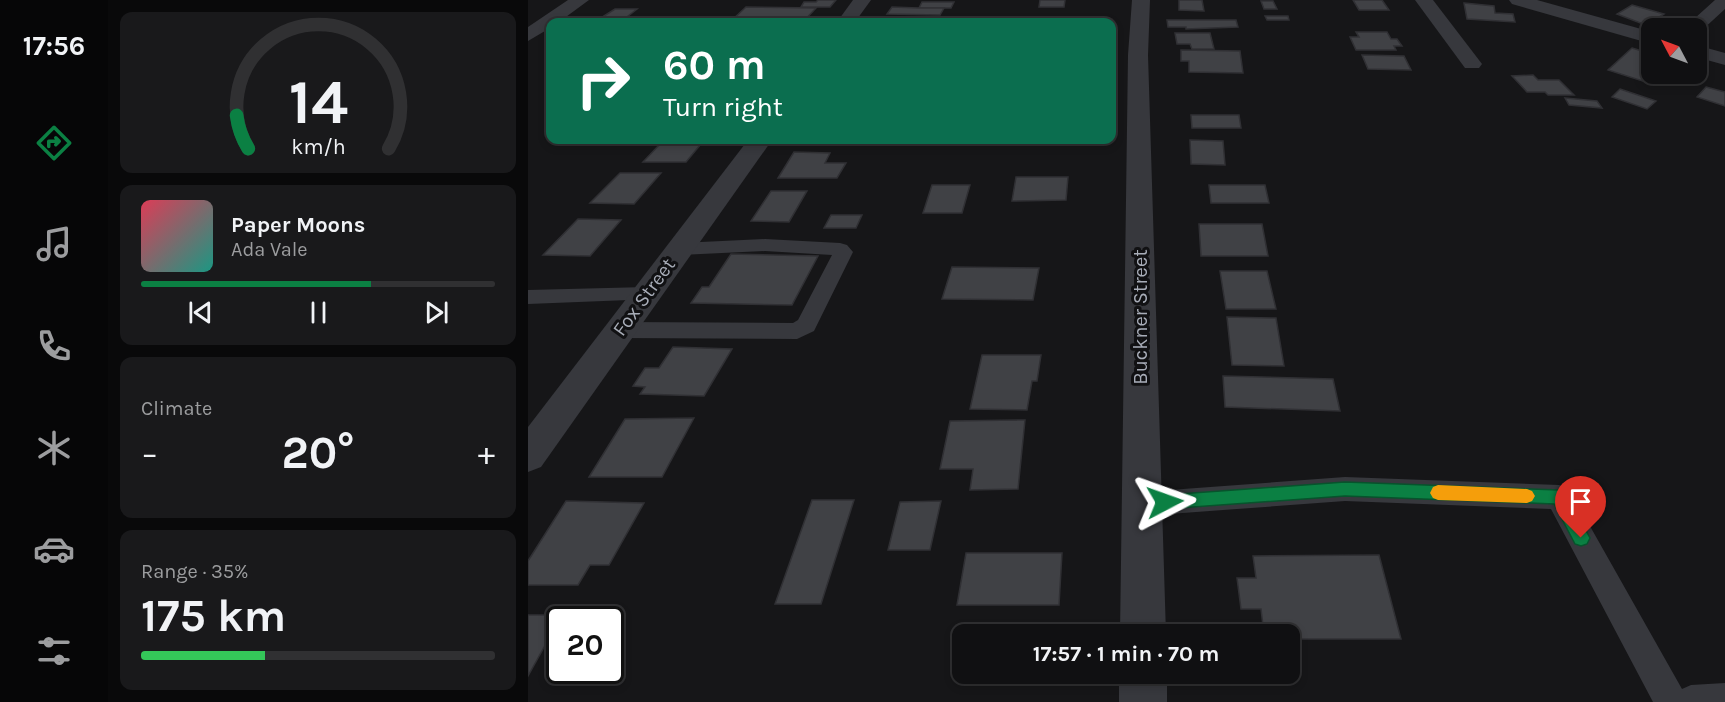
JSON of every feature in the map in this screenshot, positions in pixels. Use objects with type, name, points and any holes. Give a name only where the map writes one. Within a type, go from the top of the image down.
[{"type":"street","points":[[553,18],[580,0]]},
{"type":"street","points":[[849,18],[862,0]]},
{"type":"street","name":"Buckner Street","points":[[1141,0],[1138,66],[1143,624]]},
{"type":"street","points":[[1424,0],[1472,64]]},
{"type":"street","points":[[1518,0],[1641,35]]},
{"type":"street","points":[[1704,18],[1725,0]]},
{"type":"street","points":[[528,35],[546,23]]},
{"type":"street","points":[[1707,54],[1725,59]]},
{"type":"street","name":"Fox Street","points":[[528,456],[757,144]]},
{"type":"street","points":[[1143,684],[1143,702]]},
{"type":"lane","points":[[620,330],[797,331],[806,325],[843,252],[840,249],[765,245],[680,249]]},
{"type":"lane","points":[[528,297],[647,294]]},
{"type":"lane","points":[[1142,504],[1345,489],[1559,497],[1671,702]]},
{"type":"lane","points":[[1691,702],[1725,700]]},
{"type":"building","points":[[836,0],[830,7],[801,7],[804,2]]},
{"type":"building","points":[[1040,0],[1065,0],[1064,7],[1039,7]]},
{"type":"building","points":[[1179,0],[1202,0],[1204,11],[1179,10]]},
{"type":"building","points":[[1353,0],[1382,0],[1389,10],[1359,10]]},
{"type":"building","points":[[1261,1],[1273,1],[1277,9],[1264,9]]},
{"type":"building","points":[[922,2],[954,2],[951,8],[919,8]]},
{"type":"building","points":[[1464,3],[1494,6],[1495,13],[1513,14],[1515,22],[1467,19]]},
{"type":"building","points":[[1632,5],[1664,14],[1658,18],[1641,18],[1641,23],[1617,14]]},
{"type":"building","points":[[746,7],[816,8],[807,18],[734,18]]},
{"type":"building","points":[[892,7],[944,8],[940,15],[887,14]]},
{"type":"building","points":[[615,9],[637,9],[626,18],[601,18]]},
{"type":"building","points":[[1265,16],[1288,16],[1289,20],[1267,20]]},
{"type":"building","points":[[1167,20],[1236,20],[1238,27],[1186,29],[1186,27],[1168,27]]},
{"type":"building","points":[[1356,32],[1387,32],[1391,39],[1397,39],[1402,46],[1394,46],[1396,50],[1356,50],[1350,37],[1359,37]]},
{"type":"building","points":[[1175,33],[1210,33],[1214,49],[1192,49],[1190,44],[1177,44]]},
{"type":"building","points":[[1632,48],[1641,51],[1641,80],[1608,70]]},
{"type":"building","points":[[1181,50],[1240,51],[1243,73],[1189,72],[1189,61],[1181,61]]},
{"type":"building","points":[[1362,55],[1404,56],[1411,70],[1368,69]]},
{"type":"building","points":[[1533,75],[1538,80],[1559,80],[1574,95],[1527,92],[1512,76]]},
{"type":"building","points":[[1706,87],[1725,92],[1725,106],[1697,97]]},
{"type":"building","points":[[1620,89],[1656,101],[1647,109],[1612,97]]},
{"type":"building","points":[[1565,98],[1597,101],[1602,108],[1569,105]]},
{"type":"building","points":[[1191,115],[1239,115],[1241,128],[1192,128]]},
{"type":"building","points":[[1190,140],[1223,141],[1225,165],[1191,164]]},
{"type":"building","points":[[660,144],[701,144],[686,162],[643,162]]},
{"type":"building","points":[[794,152],[830,153],[825,163],[846,163],[837,178],[778,178]]},
{"type":"building","points":[[620,173],[661,173],[634,204],[590,203]]},
{"type":"building","points":[[1016,177],[1068,177],[1066,200],[1012,201]]},
{"type":"building","points":[[932,185],[970,185],[962,213],[923,213]]},
{"type":"building","points":[[1209,185],[1265,185],[1269,203],[1211,203]]},
{"type":"building","points":[[771,191],[807,191],[789,222],[751,221]]},
{"type":"building","points":[[831,215],[862,215],[856,228],[824,228]]},
{"type":"building","points":[[578,219],[621,220],[590,256],[543,255]]},
{"type":"building","points":[[1199,224],[1262,224],[1268,256],[1201,256]]},
{"type":"building","points":[[731,254],[818,256],[792,305],[691,303],[702,287],[709,287]]},
{"type":"building","points":[[952,267],[1039,268],[1033,300],[942,299]]},
{"type":"building","points":[[1220,271],[1267,271],[1276,309],[1226,309]]},
{"type":"building","points":[[1227,317],[1276,318],[1284,366],[1232,365]]},
{"type":"building","points":[[673,347],[732,349],[704,396],[640,394],[645,387],[633,386],[645,368],[659,368]]},
{"type":"building","points":[[982,355],[1041,355],[1037,381],[1032,381],[1027,410],[970,409]]},
{"type":"building","points":[[1223,376],[1333,379],[1340,411],[1225,407]]},
{"type":"building","points":[[694,418],[662,477],[589,477],[625,419]]},
{"type":"building","points":[[1025,420],[1018,489],[970,490],[973,469],[940,469],[950,421]]},
{"type":"building","points":[[812,500],[854,500],[821,604],[775,604]]},
{"type":"building","points":[[566,501],[644,503],[609,565],[590,565],[578,585],[528,585],[528,561]]},
{"type":"building","points":[[941,501],[930,550],[888,550],[900,502]]},
{"type":"building","points":[[966,553],[1062,553],[1059,605],[957,605]]},
{"type":"building","points":[[1379,555],[1401,639],[1300,639],[1300,624],[1263,624],[1261,609],[1241,609],[1237,578],[1256,578],[1253,556]]},
{"type":"building","points":[[528,615],[546,615],[546,644],[528,676]]},
{"type":"slow traffic","points":[[1438,493],[1527,496]]},
{"type":"route","points":[[1165,502],[1345,489],[1559,497],[1581,538]]}]
